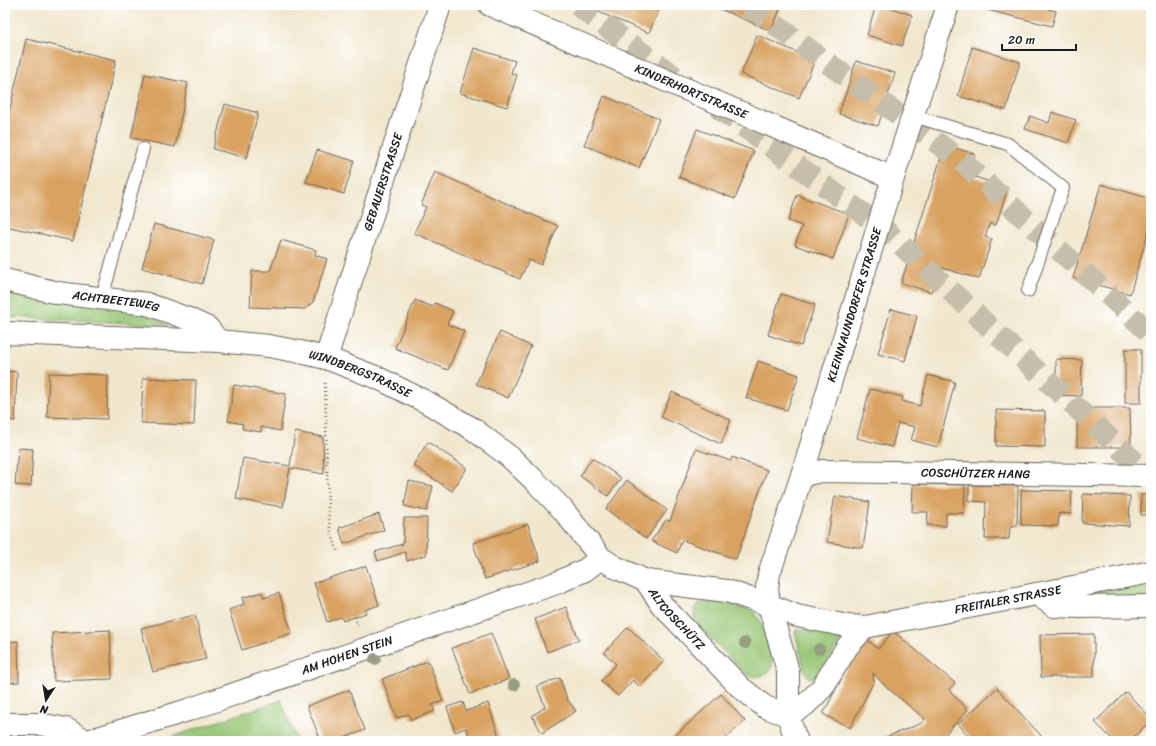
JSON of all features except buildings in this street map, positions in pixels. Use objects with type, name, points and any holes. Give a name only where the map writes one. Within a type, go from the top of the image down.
[{"type":"street","name":"GEBAUERSTRASSE","points":[[326,358],[440,5]]},
{"type":"street","name":"KINDERHORTSTRASSE","points":[[490,5],[893,178]]},
{"type":"street","name":"KLEINNAUNDORFER STRASSE","points":[[769,604],[767,588],[769,574],[802,475],[893,178],[948,5]]},
{"type":"street","name":"ACHTBEETEWEG","points":[[5,280],[58,293],[147,304],[186,318],[208,328],[218,341]]},
{"type":"street","name":"WINDBERGSTRASSE","points":[[5,333],[218,341],[269,346],[326,358],[378,378],[428,403],[474,430],[510,457],[535,480],[563,510],[601,558],[615,567],[646,581]]},
{"type":"street","name":"COSCHÜTZER HANG","points":[[802,475],[822,471],[1151,476]]},
{"type":"street","name":"AM HOHEN STEIN","points":[[87,741],[188,710],[559,582],[585,570],[601,558]]},
{"type":"street","name":"FREITALER STRASSE","points":[[864,627],[1151,572]]},
{"type":"street","name":"ALTCOSCHÜTZ","points":[[646,581],[727,591],[769,604],[797,616],[848,626],[864,627]]},
{"type":"street","name":"ALTCOSCHÜTZ","points":[[646,581],[662,605],[740,688],[765,707],[788,714]]},
{"type":"street","points":[[1037,594],[1054,606],[1151,606]]},
{"type":"street","points":[[769,604],[788,671],[788,714],[797,741]]},
{"type":"street","points":[[788,714],[805,705],[822,688],[847,647],[864,627]]},
{"type":"street","points":[[5,724],[39,724],[66,729],[87,741]]},
{"type":"lane","points":[[913,116],[1008,144],[1063,188],[1028,291]]},
{"type":"lane","points":[[102,298],[143,149]]},
{"type":"path","points":[[326,358],[328,508],[330,529],[338,553]]},
{"type":"path","points":[[355,617],[360,631]]},
{"type":"green space","points":[[5,286],[137,310],[168,325],[5,317]]},
{"type":"green space","points":[[1151,580],[1151,599],[1092,601],[1079,594]]},
{"type":"green space","points":[[700,603],[722,603],[736,606],[749,610],[756,615],[762,625],[770,649],[772,667],[769,672],[758,676],[752,676],[745,673],[696,623],[694,618],[694,609]]},
{"type":"green space","points":[[799,629],[842,637],[817,678],[809,678],[805,672],[795,632]]},
{"type":"green space","points":[[281,700],[297,741],[160,741]]},
{"type":"tunnel","points":[[577,5],[686,85]]},
{"type":"tunnel","points":[[748,5],[962,161],[1151,334]]},
{"type":"tunnel","points":[[717,107],[885,230],[1151,477]]}]
